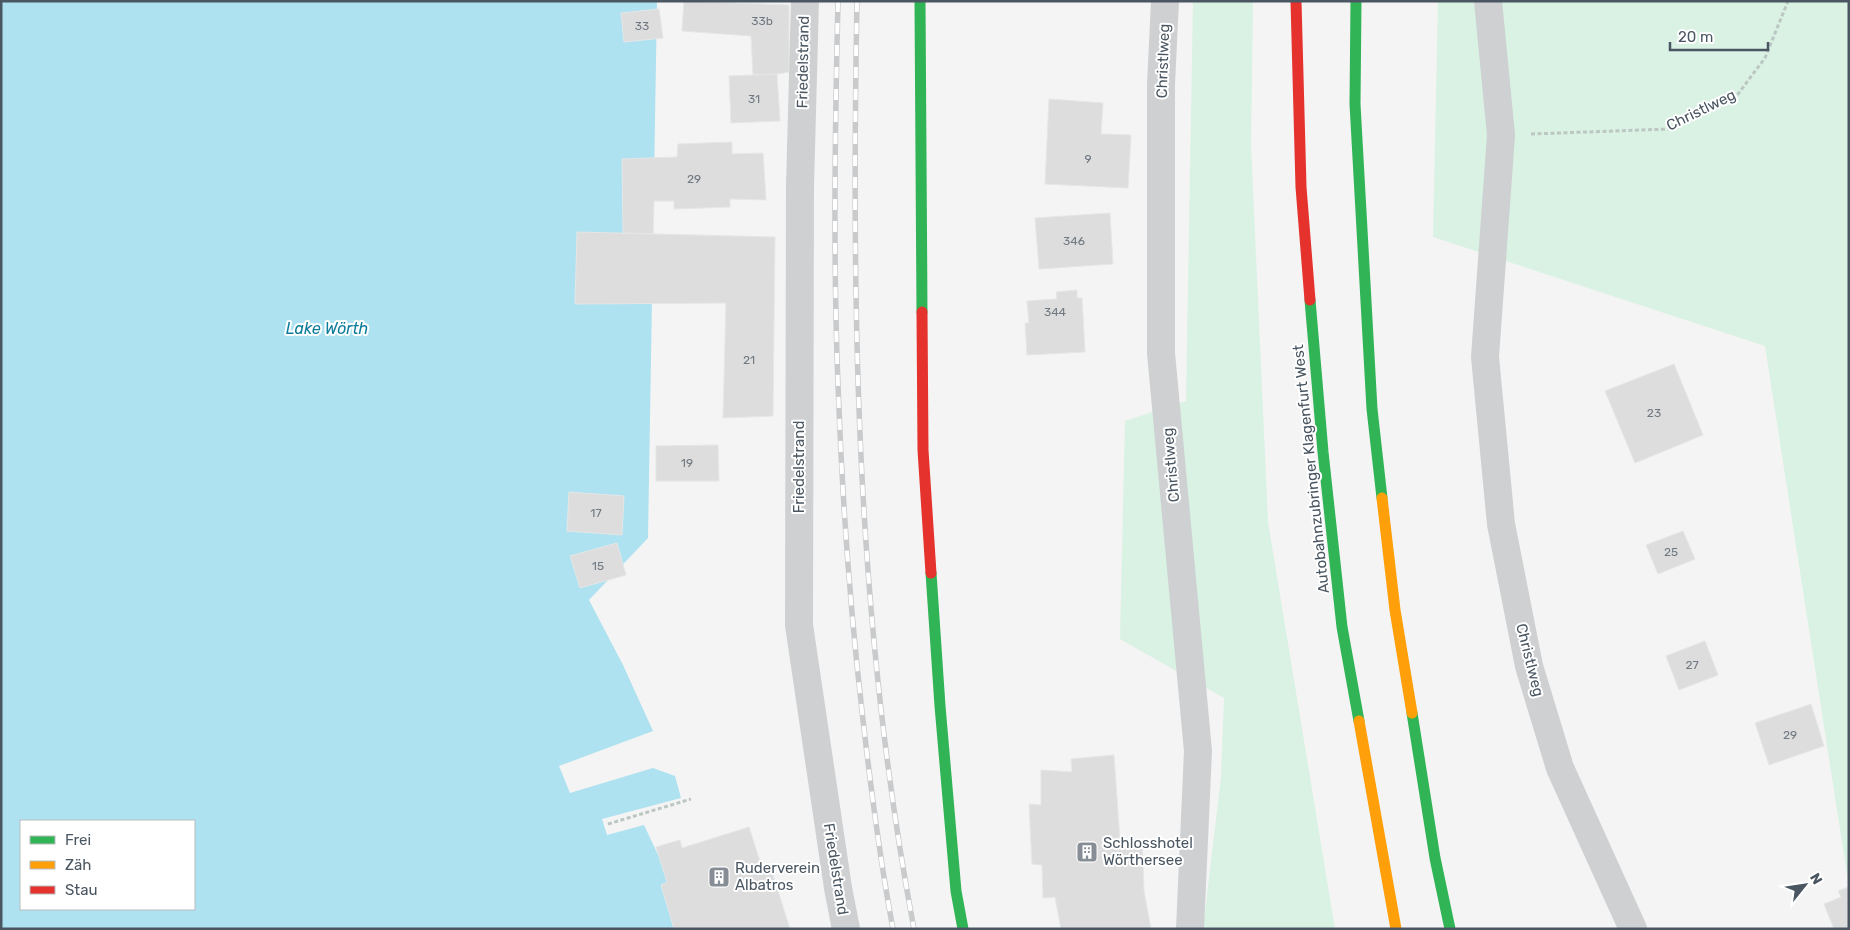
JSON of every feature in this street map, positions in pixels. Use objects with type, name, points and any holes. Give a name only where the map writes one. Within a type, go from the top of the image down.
[{"type":"main road","points":[[920,1],[923,450],[940,706],[956,891],[963,929]]},
{"type":"main road","name":"Autobahnzubringer Klagenfurt West","points":[[1296,1],[1301,187],[1324,461],[1342,627],[1396,929]]},
{"type":"main road","points":[[1356,1],[1355,104],[1372,409],[1395,610],[1435,858],[1450,929]]},
{"type":"street","name":"Friedelstrand","points":[[805,1],[800,196],[799,625],[838,888],[846,929]]},
{"type":"street","name":"Christlweg","points":[[1165,1],[1161,84],[1160,353],[1198,751],[1190,929]]},
{"type":"street","name":"Christlweg","points":[[1488,1],[1501,135],[1485,357],[1501,524],[1529,666],[1560,768],[1633,929]]},
{"type":"path","name":"Christlweg","points":[[1501,135],[1669,129],[1738,94],[1766,58],[1788,1]]},
{"type":"path","points":[[608,824],[691,799]]},
{"type":"green space","points":[[1193,1],[1253,1],[1251,145],[1268,522],[1335,929],[1203,929],[1221,777],[1224,698],[1120,639],[1125,421],[1186,401]]},
{"type":"green space","points":[[1438,1],[1849,1],[1849,887],[1765,346],[1433,237]]},
{"type":"water","name":"Lake Wörth","points":[[1,1],[657,1],[648,538],[589,600],[623,665],[653,731],[559,766],[570,793],[653,768],[675,776],[681,798],[602,819],[607,835],[644,825],[693,929],[1,929]]},
{"type":"building","points":[[684,1],[789,5],[789,72],[753,75],[751,36],[682,31]]},
{"type":"building","points":[[659,9],[663,38],[624,42],[621,13]]},
{"type":"building","points":[[777,74],[780,121],[731,123],[729,76]]},
{"type":"building","points":[[1049,99],[1103,103],[1101,134],[1131,135],[1128,188],[1045,184]]},
{"type":"building","points":[[732,142],[732,154],[763,153],[766,200],[730,199],[730,207],[674,209],[674,201],[654,201],[653,234],[623,233],[622,159],[677,157],[678,144]]},
{"type":"building","points":[[1110,213],[1113,264],[1039,269],[1035,218]]},
{"type":"building","points":[[577,232],[775,237],[773,416],[723,418],[726,303],[575,304]]},
{"type":"building","points":[[1077,290],[1077,298],[1082,298],[1085,352],[1027,355],[1025,323],[1029,323],[1027,301],[1057,299],[1056,292]]},
{"type":"building","points":[[1674,364],[1703,435],[1635,463],[1605,391]]},
{"type":"building","points":[[718,445],[719,481],[656,481],[656,446]]},
{"type":"building","points":[[569,492],[624,496],[622,535],[567,531]]},
{"type":"building","points":[[1683,531],[1695,559],[1658,574],[1646,545]]},
{"type":"building","points":[[617,543],[626,575],[580,588],[570,556]]},
{"type":"building","points":[[1705,641],[1718,675],[1679,690],[1666,656]]},
{"type":"building","points":[[1811,704],[1824,746],[1769,765],[1755,723]]},
{"type":"building","name":"Schlosshotel Wörthersee","points":[[1114,755],[1120,840],[1142,841],[1144,891],[1151,929],[1061,929],[1055,897],[1043,898],[1042,865],[1032,864],[1029,804],[1041,805],[1041,770],[1072,772],[1071,759]]},
{"type":"building","name":"Ruderverein Albatros","points":[[749,827],[763,871],[771,869],[790,929],[674,929],[661,885],[667,882],[656,847],[680,840],[682,848]]},
{"type":"building","points":[[1849,887],[1849,929],[1834,929],[1824,904],[1841,897],[1838,891]]},
{"type":"railway","points":[[838,1],[835,289],[844,511],[850,595],[866,746],[893,929]]},
{"type":"railway","points":[[857,1],[855,234],[861,466],[869,583],[880,698],[895,814],[914,929]]},
{"type":"traffic: fast","points":[[920,1],[922,312]]},
{"type":"traffic: fast","points":[[1356,1],[1355,104],[1372,409],[1382,498]]},
{"type":"traffic: fast","points":[[1310,300],[1323,452],[1342,627],[1359,721]]},
{"type":"traffic: fast","points":[[931,573],[956,891],[963,929]]},
{"type":"traffic: fast","points":[[1412,713],[1435,858],[1450,929]]},
{"type":"traffic: slow","points":[[1382,498],[1395,610],[1412,713]]},
{"type":"traffic: slow","points":[[1359,721],[1396,929]]},
{"type":"traffic: jam","points":[[1296,1],[1301,187],[1310,300]]},
{"type":"traffic: jam","points":[[922,312],[923,450],[931,573]]},
{"type":"place","name":"Schlosshotel Wörthersee","points":[[1087,852]]},
{"type":"place","name":"Ruderverein Albatros","points":[[719,877]]}]
